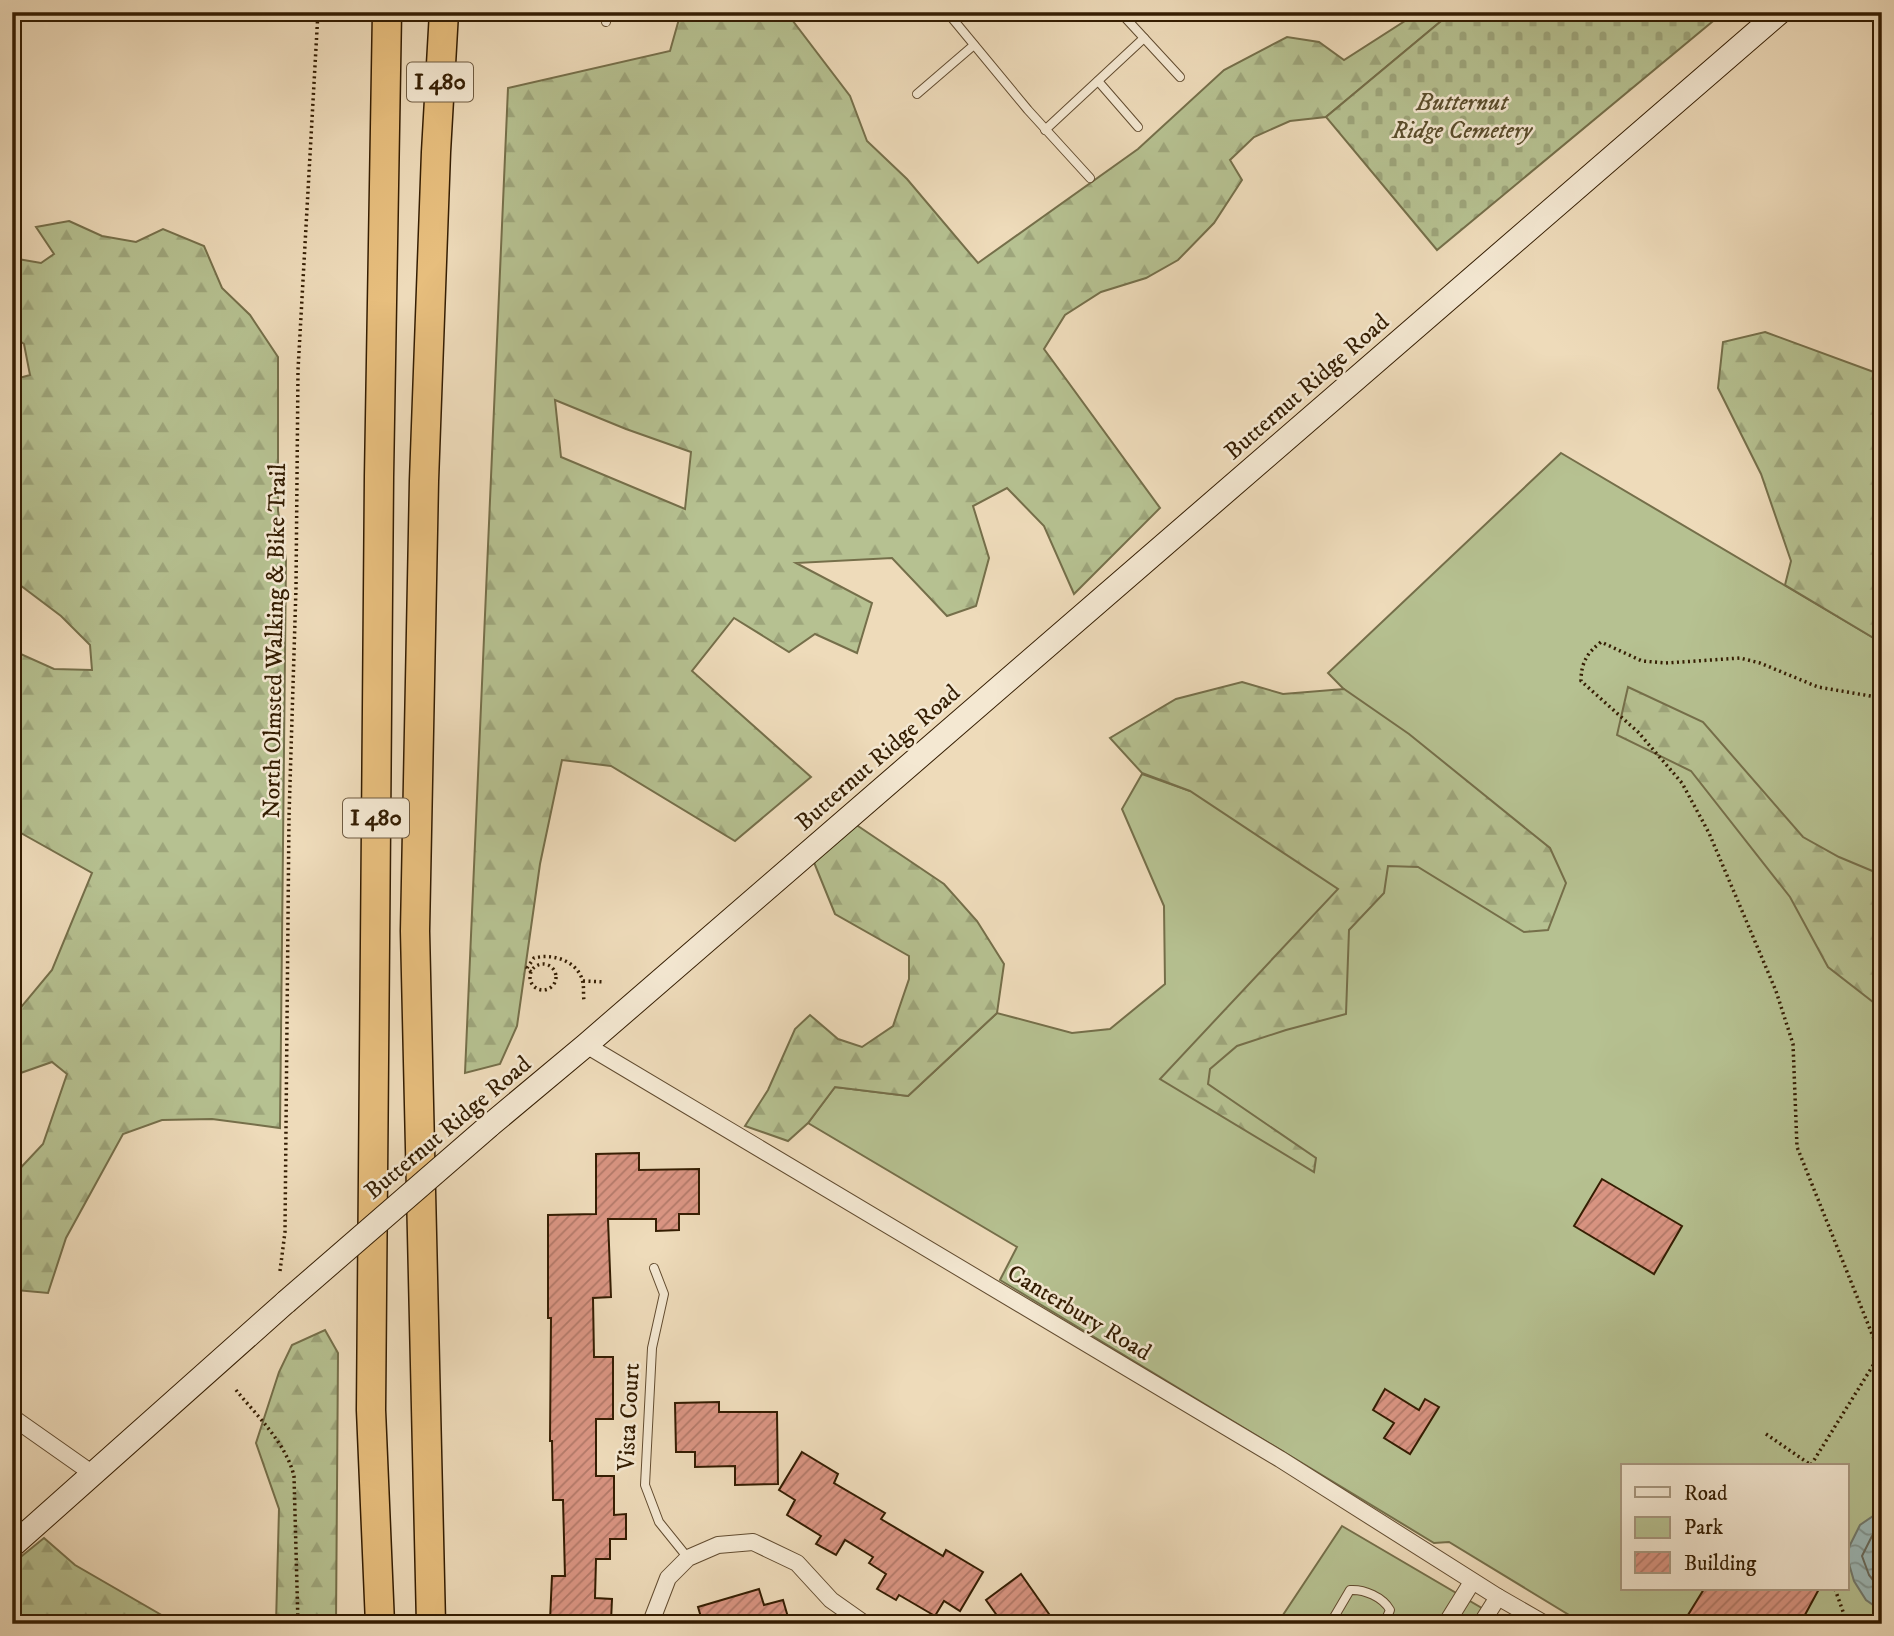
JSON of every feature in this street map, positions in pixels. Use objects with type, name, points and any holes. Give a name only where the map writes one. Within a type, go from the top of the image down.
[{"type":"highway","name":"I 480","points":[[380,1624],[371,1396],[378,519],[387,12]]},
{"type":"highway","name":"I 480","points":[[431,1624],[415,931],[424,481],[444,12]]},
{"type":"street","name":"Butternut Ridge Road","points":[[12,1546],[286,1302],[1780,12]]},
{"type":"street","name":"Canterbury Road","points":[[586,1045],[1269,1453],[1545,1624]]},
{"type":"street","points":[[12,1417],[93,1474]]},
{"type":"street","points":[[654,1624],[653,1617],[668,1578],[688,1558],[718,1545],[753,1542],[797,1563],[831,1600],[864,1624]]},
{"type":"street","points":[[1446,1624],[1472,1581]]},
{"type":"street","points":[[1481,1624],[1498,1597]]},
{"type":"lane","points":[[947,12],[1045,130],[1090,178]]},
{"type":"lane","points":[[1121,12],[1180,77]]},
{"type":"lane","points":[[1045,130],[1144,38]]},
{"type":"lane","points":[[917,94],[974,45]]},
{"type":"lane","points":[[1098,81],[1138,127]]},
{"type":"lane","name":"Vista Court","points":[[654,1268],[664,1294],[652,1348],[645,1485],[659,1522],[688,1558]]},
{"type":"lane","points":[[1330,1624],[1350,1590],[1361,1589],[1386,1603],[1390,1610],[1384,1624]]},
{"type":"path","name":"North Olmsted Walking & Bike Trail","points":[[280,1271],[285,1232],[289,816],[296,588],[298,370],[318,12]]},
{"type":"path","points":[[1811,1464],[1881,1353],[1797,1147],[1793,1044],[1776,990],[1709,833],[1682,783],[1638,732],[1581,681],[1581,668],[1589,652],[1601,642],[1642,661],[1666,663],[1740,658],[1760,663],[1818,687],[1882,698]]},
{"type":"path","points":[[531,972],[537,966],[546,964],[555,974],[555,982],[550,989],[538,990],[530,980],[531,972],[527,968],[534,958],[544,955],[558,956],[572,965],[583,981],[583,1000]]},
{"type":"path","points":[[583,981],[605,982]]},
{"type":"path","points":[[236,1390],[281,1447],[294,1476],[298,1624]]},
{"type":"path","points":[[1766,1434],[1807,1464]]},
{"type":"path","points":[[1835,1590],[1846,1620],[1852,1624]]},
{"type":"green space","points":[[681,12],[786,12],[850,96],[867,141],[907,179],[978,263],[1138,149],[1224,70],[1287,37],[1319,42],[1344,60],[1419,12],[1452,12],[1326,117],[1290,121],[1254,137],[1230,160],[1242,180],[1214,223],[1178,260],[1146,278],[1101,292],[1065,315],[1044,349],[1160,508],[1074,594],[1044,526],[1007,488],[973,506],[989,558],[976,606],[947,616],[892,558],[796,563],[872,603],[857,653],[815,634],[789,652],[734,618],[692,671],[811,777],[735,841],[611,766],[562,760],[540,864],[517,1026],[500,1064],[465,1073],[508,88],[670,51]],"holes":[[[555,400],[691,452],[685,509],[561,457]]]},
{"type":"green space","name":"Butternut Ridge Cemetery","points":[[1452,12],[1724,12],[1437,250],[1326,117]]},
{"type":"green space","points":[[69,221],[102,236],[136,242],[163,229],[204,246],[222,288],[250,315],[278,357],[278,511],[286,560],[280,1128],[212,1119],[162,1120],[123,1134],[66,1238],[48,1293],[12,1288],[12,1177],[43,1144],[67,1074],[52,1062],[12,1076],[12,1018],[52,970],[92,873],[12,828],[12,650],[54,669],[92,670],[90,645],[61,616],[12,579],[12,380],[30,375],[24,344],[12,335],[12,258],[41,263],[54,254],[36,227]]},
{"type":"green space","points":[[1765,332],[1882,375],[1882,643],[1785,585],[1791,561],[1761,474],[1718,388],[1723,342]]},
{"type":"green space","points":[[1561,453],[1882,643],[1882,1624],[1584,1624],[1449,1542],[1434,1543],[1000,1280],[1017,1247],[808,1123],[835,1087],[908,1096],[997,1013],[1072,1033],[1110,1029],[1165,984],[1164,906],[1122,809],[1142,774],[1190,791],[1437,784],[1328,673]]},
{"type":"green space","points":[[1242,682],[1283,694],[1344,689],[1409,734],[1550,848],[1566,883],[1548,930],[1524,932],[1418,867],[1388,866],[1384,893],[1349,930],[1346,1014],[1237,1046],[1210,1069],[1208,1084],[1316,1158],[1314,1172],[1160,1079],[1338,889],[1190,791],[1142,773],[1110,738],[1176,699]]},
{"type":"green space","points":[[1628,687],[1703,722],[1803,837],[1839,857],[1882,875],[1882,1009],[1828,967],[1790,897],[1691,771],[1617,735]]},
{"type":"green space","points":[[855,824],[944,884],[977,921],[1004,964],[997,1013],[908,1096],[835,1087],[808,1123],[788,1141],[745,1126],[768,1090],[795,1029],[810,1015],[838,1039],[862,1047],[893,1026],[909,979],[909,956],[835,914],[813,860]]},
{"type":"green space","points":[[325,1330],[338,1353],[336,1624],[276,1624],[279,1509],[256,1443],[279,1372],[292,1345]]},
{"type":"green space","points":[[1342,1526],[1509,1624],[1277,1624]]},
{"type":"green space","points":[[44,1538],[75,1565],[177,1624],[12,1624],[12,1564]]},
{"type":"water","points":[[1882,1510],[1882,1611],[1866,1600],[1854,1581],[1848,1560],[1848,1549],[1860,1525]]},
{"type":"building","points":[[639,1153],[639,1170],[699,1169],[699,1214],[679,1214],[679,1230],[656,1231],[656,1219],[608,1219],[611,1297],[593,1298],[594,1357],[613,1357],[613,1419],[596,1419],[596,1476],[614,1476],[614,1515],[626,1514],[626,1539],[610,1539],[610,1559],[596,1559],[595,1598],[612,1599],[611,1621],[550,1620],[552,1576],[565,1576],[563,1500],[553,1500],[550,1441],[548,1215],[596,1214],[596,1154]]},
{"type":"building","points":[[1602,1179],[1682,1226],[1654,1274],[1574,1226]]},
{"type":"building","points":[[1385,1389],[1419,1410],[1425,1399],[1439,1407],[1410,1454],[1384,1438],[1394,1423],[1373,1410]]},
{"type":"building","points":[[719,1402],[719,1412],[777,1412],[778,1484],[735,1485],[735,1466],[695,1467],[695,1452],[676,1452],[675,1403]]},
{"type":"building","points":[[802,1452],[838,1474],[834,1483],[885,1513],[881,1519],[943,1556],[946,1550],[983,1572],[960,1611],[944,1601],[935,1616],[899,1595],[896,1600],[877,1589],[886,1574],[869,1563],[873,1557],[845,1540],[836,1555],[816,1544],[821,1536],[787,1515],[795,1500],[779,1490]]},
{"type":"building","points":[[1021,1574],[1056,1624],[1003,1624],[986,1600]]},
{"type":"building","points":[[759,1589],[764,1605],[783,1600],[790,1624],[703,1624],[698,1607]]},
{"type":"building","points":[[1703,1590],[1818,1590],[1800,1624],[1703,1624],[1688,1615]]}]
